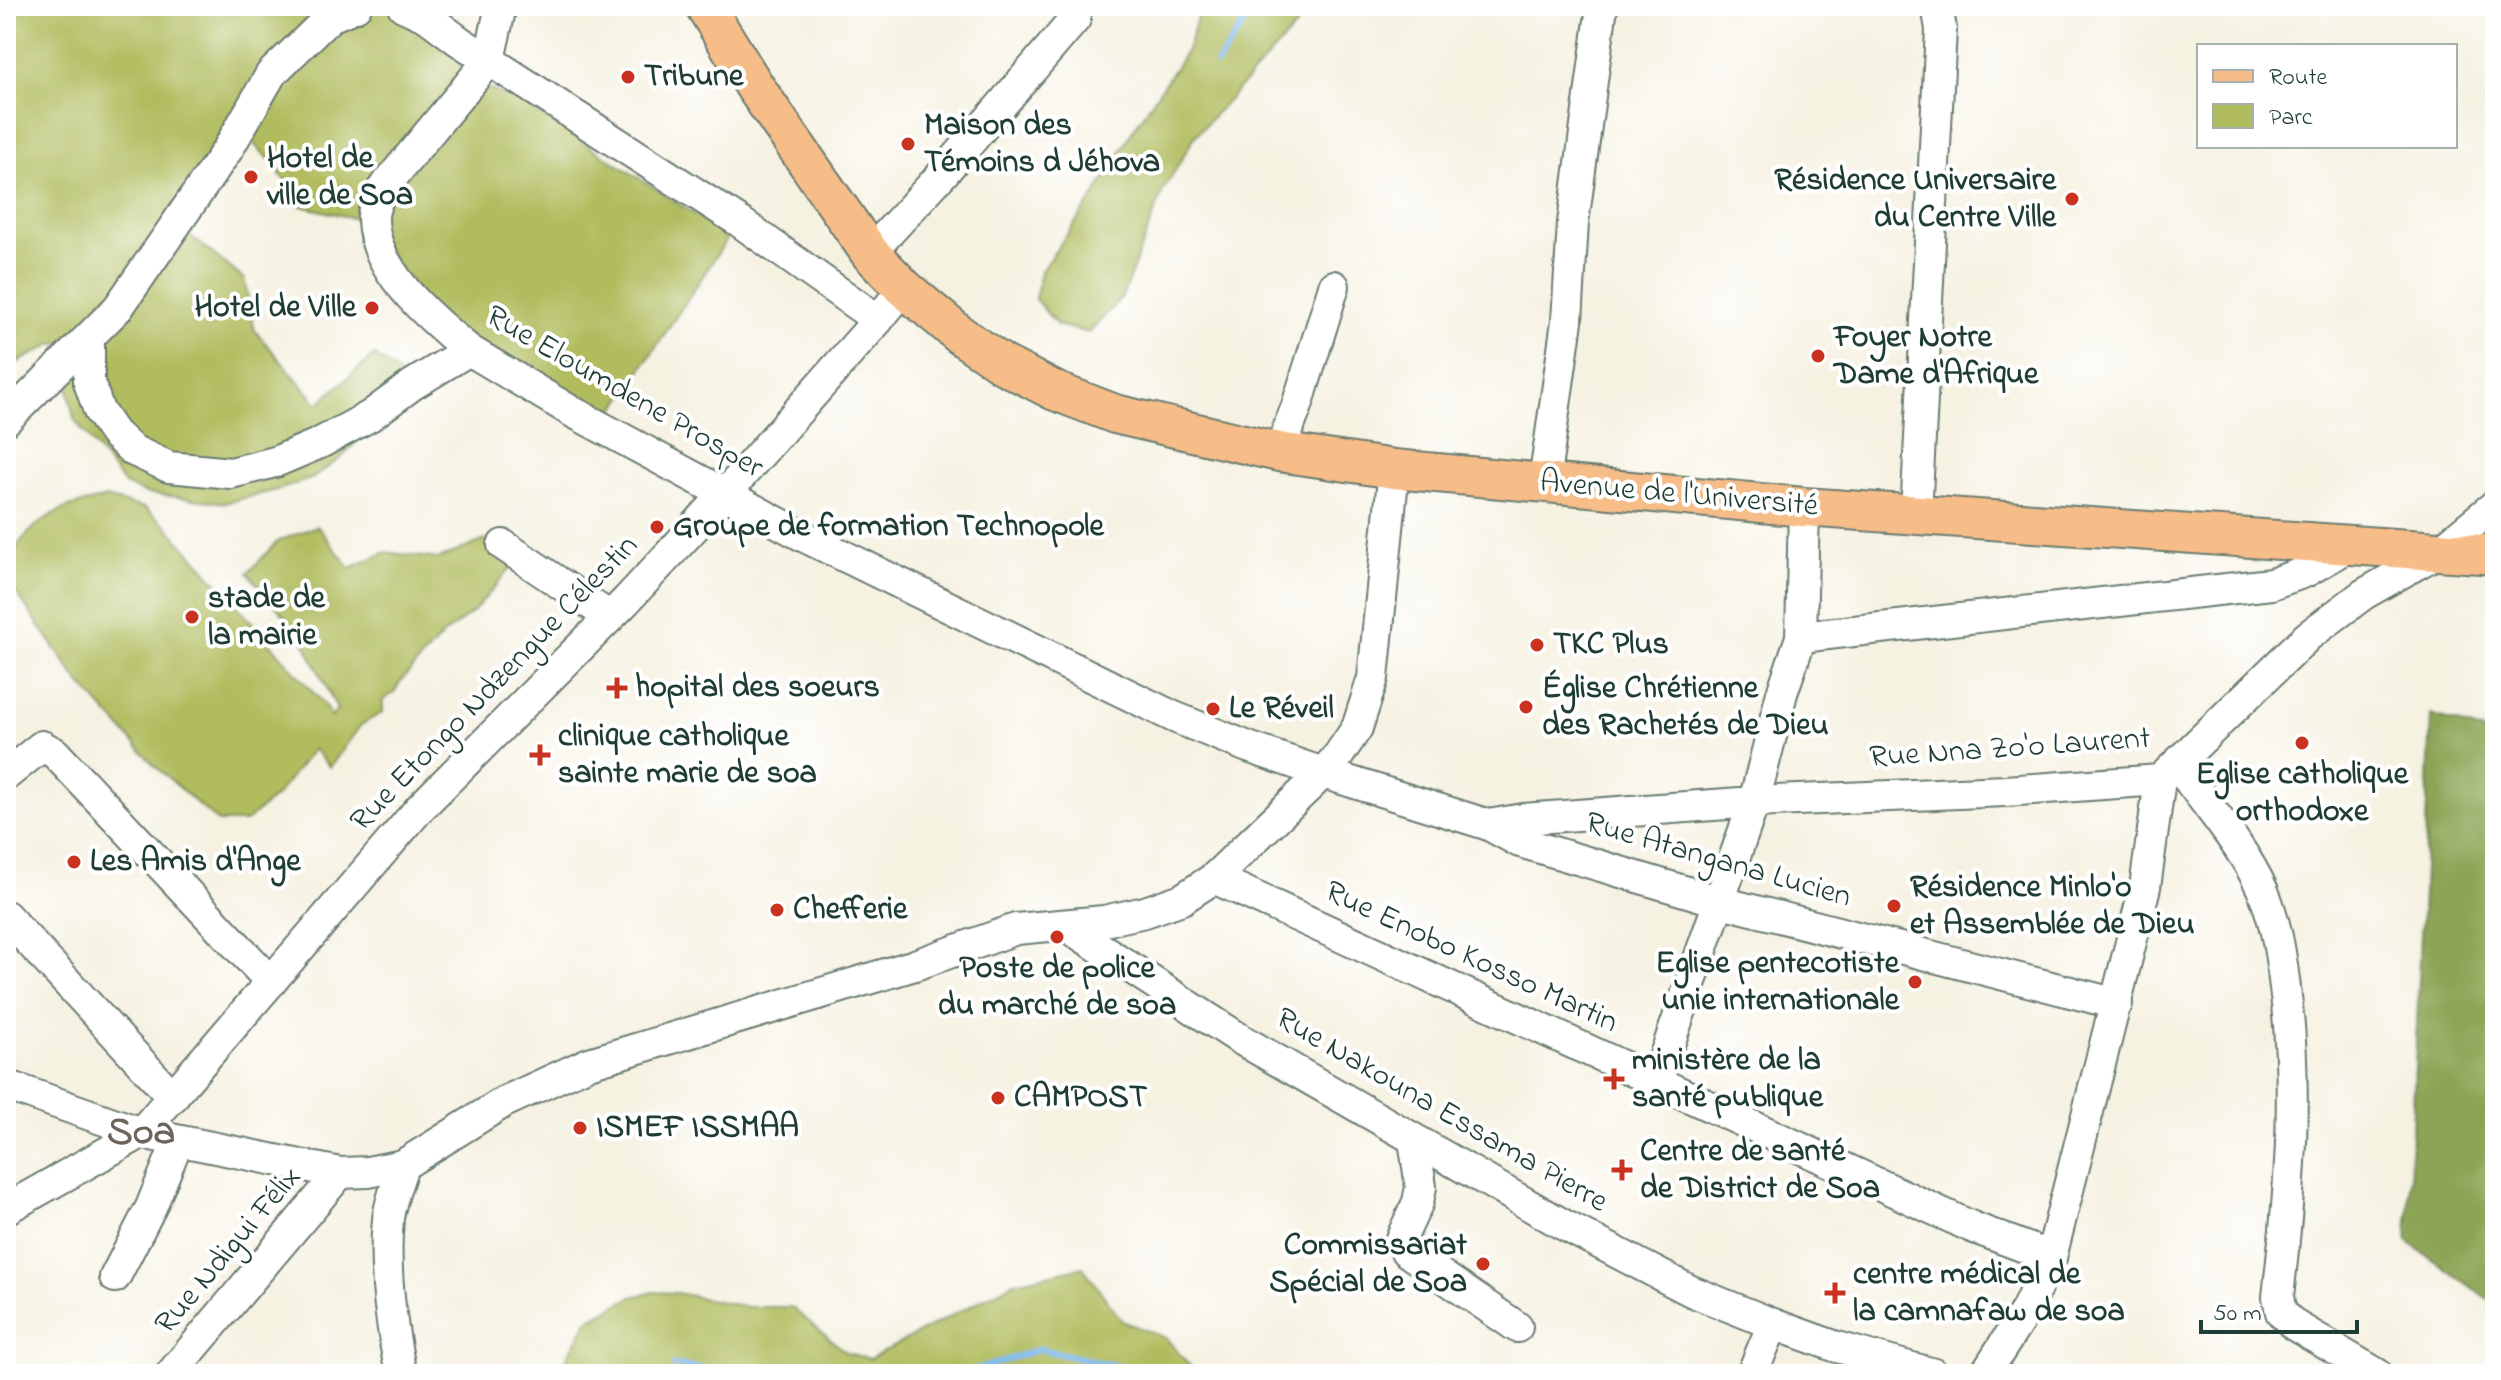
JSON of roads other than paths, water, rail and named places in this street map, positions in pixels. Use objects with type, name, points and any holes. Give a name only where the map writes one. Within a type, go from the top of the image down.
[{"type":"main road","name":"Avenue de l'Université","points":[[705,6],[755,87],[870,253],[904,288],[960,335],[1004,365],[1055,391],[1115,414],[1279,452],[1394,469],[1804,507],[2495,555]]},
{"type":"street","points":[[6,420],[118,308],[228,149],[271,74],[330,17],[356,6]]},
{"type":"street","points":[[403,6],[427,17],[740,222],[878,320]]},
{"type":"street","points":[[489,60],[501,6]]},
{"type":"street","points":[[1544,483],[1567,321],[1573,223],[1602,6]]},
{"type":"street","points":[[1916,515],[1941,29],[1937,6]]},
{"type":"street","points":[[870,253],[946,170],[1075,19]]},
{"type":"street","name":"Rue Eloumdene Prosper","points":[[489,60],[381,191],[373,212],[375,232],[384,260],[412,299],[469,350],[571,411],[803,536],[1174,717],[1323,773]]},
{"type":"street","points":[[1279,452],[1297,406],[1334,286]]},
{"type":"street","name":"Rue Etongo Ndzengue Célestin","points":[[6,1209],[141,1133],[420,808],[610,617],[726,493],[904,288]]},
{"type":"street","points":[[89,339],[89,382],[99,411],[114,433],[132,450],[169,467],[231,473],[275,462],[320,443],[370,416],[412,385],[469,350]]},
{"type":"street","points":[[6,1085],[141,1133],[340,1173],[368,1172],[403,1165],[504,1102],[589,1063],[915,965],[1016,929],[1104,921],[1145,912],[1182,899],[1214,878],[1323,773],[1357,728],[1373,678],[1394,469]]},
{"type":"street","name":"Rue Nna Zo'o Laurent","points":[[1323,773],[1489,825],[1523,819],[1754,802],[2005,791],[2168,772],[2308,636],[2364,594],[2438,552],[2495,505]]},
{"type":"street","points":[[1656,1081],[1754,802],[1782,693],[1801,637],[1804,507]]},
{"type":"street","points":[[503,545],[610,617]]},
{"type":"street","points":[[1801,637],[2271,584],[2305,572],[2351,545]]},
{"type":"street","points":[[6,775],[42,746],[55,753],[271,982]]},
{"type":"street","points":[[1985,1374],[2026,1310],[2051,1257],[2117,1004],[2168,772]]},
{"type":"street","points":[[2168,772],[2240,853],[2261,888],[2276,925],[2290,1021],[2293,1111],[2289,1199],[2278,1297],[2281,1312],[2294,1325],[2377,1374]]},
{"type":"street","name":"Rue Atangana Lucien","points":[[1489,825],[1520,842],[1721,902],[2117,1004]]},
{"type":"street","name":"Rue Enobo Kosso Martin","points":[[1214,878],[1972,1227],[2051,1257]]},
{"type":"street","points":[[6,916],[173,1097]]},
{"type":"street","name":"Rue Nakouna Essama Pierre","points":[[1065,925],[1240,1039],[1562,1224],[1691,1291],[1834,1346],[1934,1374]]},
{"type":"street","points":[[1414,1140],[1421,1187],[1418,1202],[1400,1241],[1406,1251],[1517,1327]]},
{"type":"street","points":[[115,1277],[151,1207],[178,1141]]},
{"type":"street","points":[[401,1374],[388,1277],[388,1217],[403,1165]]},
{"type":"street","name":"Rue Ndigui Félix","points":[[171,1374],[340,1173]]},
{"type":"street","points":[[1752,1374],[1773,1324]]},
{"type":"waterway","points":[[1217,64],[1255,6]]},
{"type":"waterway","points":[[963,1374],[1040,1349],[1153,1374]]},
{"type":"waterway","points":[[674,1365],[743,1374]]},
{"type":"place","name":"Tribune","points":[[628,77]]},
{"type":"place","name":"Maison des Témoins d Jéhova","points":[[908,144]]},
{"type":"place","name":"Hotel de ville de Soa","points":[[251,177]]},
{"type":"place","name":"Résidence Universaire du Centre Ville","points":[[2072,199]]},
{"type":"place","name":"Hotel de Ville","points":[[372,308]]},
{"type":"place","name":"Foyer Notre Dame d'Afrique","points":[[1818,356]]},
{"type":"place","name":"Groupe de formation Technopole","points":[[657,527]]},
{"type":"place","name":"stade de la mairie","points":[[192,617]]},
{"type":"place","name":"TKC Plus","points":[[1537,645]]},
{"type":"place","name":"hopital des soeurs","points":[[617,688]]},
{"type":"place","name":"Église Chrétienne des Rachetés de Dieu","points":[[1526,707]]},
{"type":"place","name":"Le Réveil","points":[[1213,709]]},
{"type":"place","name":"Eglise catholique orthodoxe","points":[[2302,743]]},
{"type":"place","name":"clinique catholique sainte marie de soa","points":[[540,755]]},
{"type":"place","name":"Les Amis d'Ange","points":[[74,862]]},
{"type":"place","name":"Résidence Minlo'o et Assemblée de Dieu","points":[[1894,906]]},
{"type":"place","name":"Chefferie","points":[[777,910]]},
{"type":"place","name":"Poste de police du marché de soa","points":[[1057,937]]},
{"type":"place","name":"Eglise pentecotiste unie internationale","points":[[1915,982]]},
{"type":"place","name":"ministère de la santé publique","points":[[1614,1079]]},
{"type":"place","name":"CAMPOST","points":[[998,1098]]},
{"type":"place","name":"ISMEF ISSMAA","points":[[580,1128]]},
{"type":"place","name":"Centre de santé de District de Soa","points":[[1622,1170]]},
{"type":"place","name":"Commissariat Spécial de Soa","points":[[1483,1264]]},
{"type":"place","name":"centre médical de la camnafaw de soa","points":[[1835,1293]]},
{"type":"district","name":"Soa","points":[[141,1133]]}]
